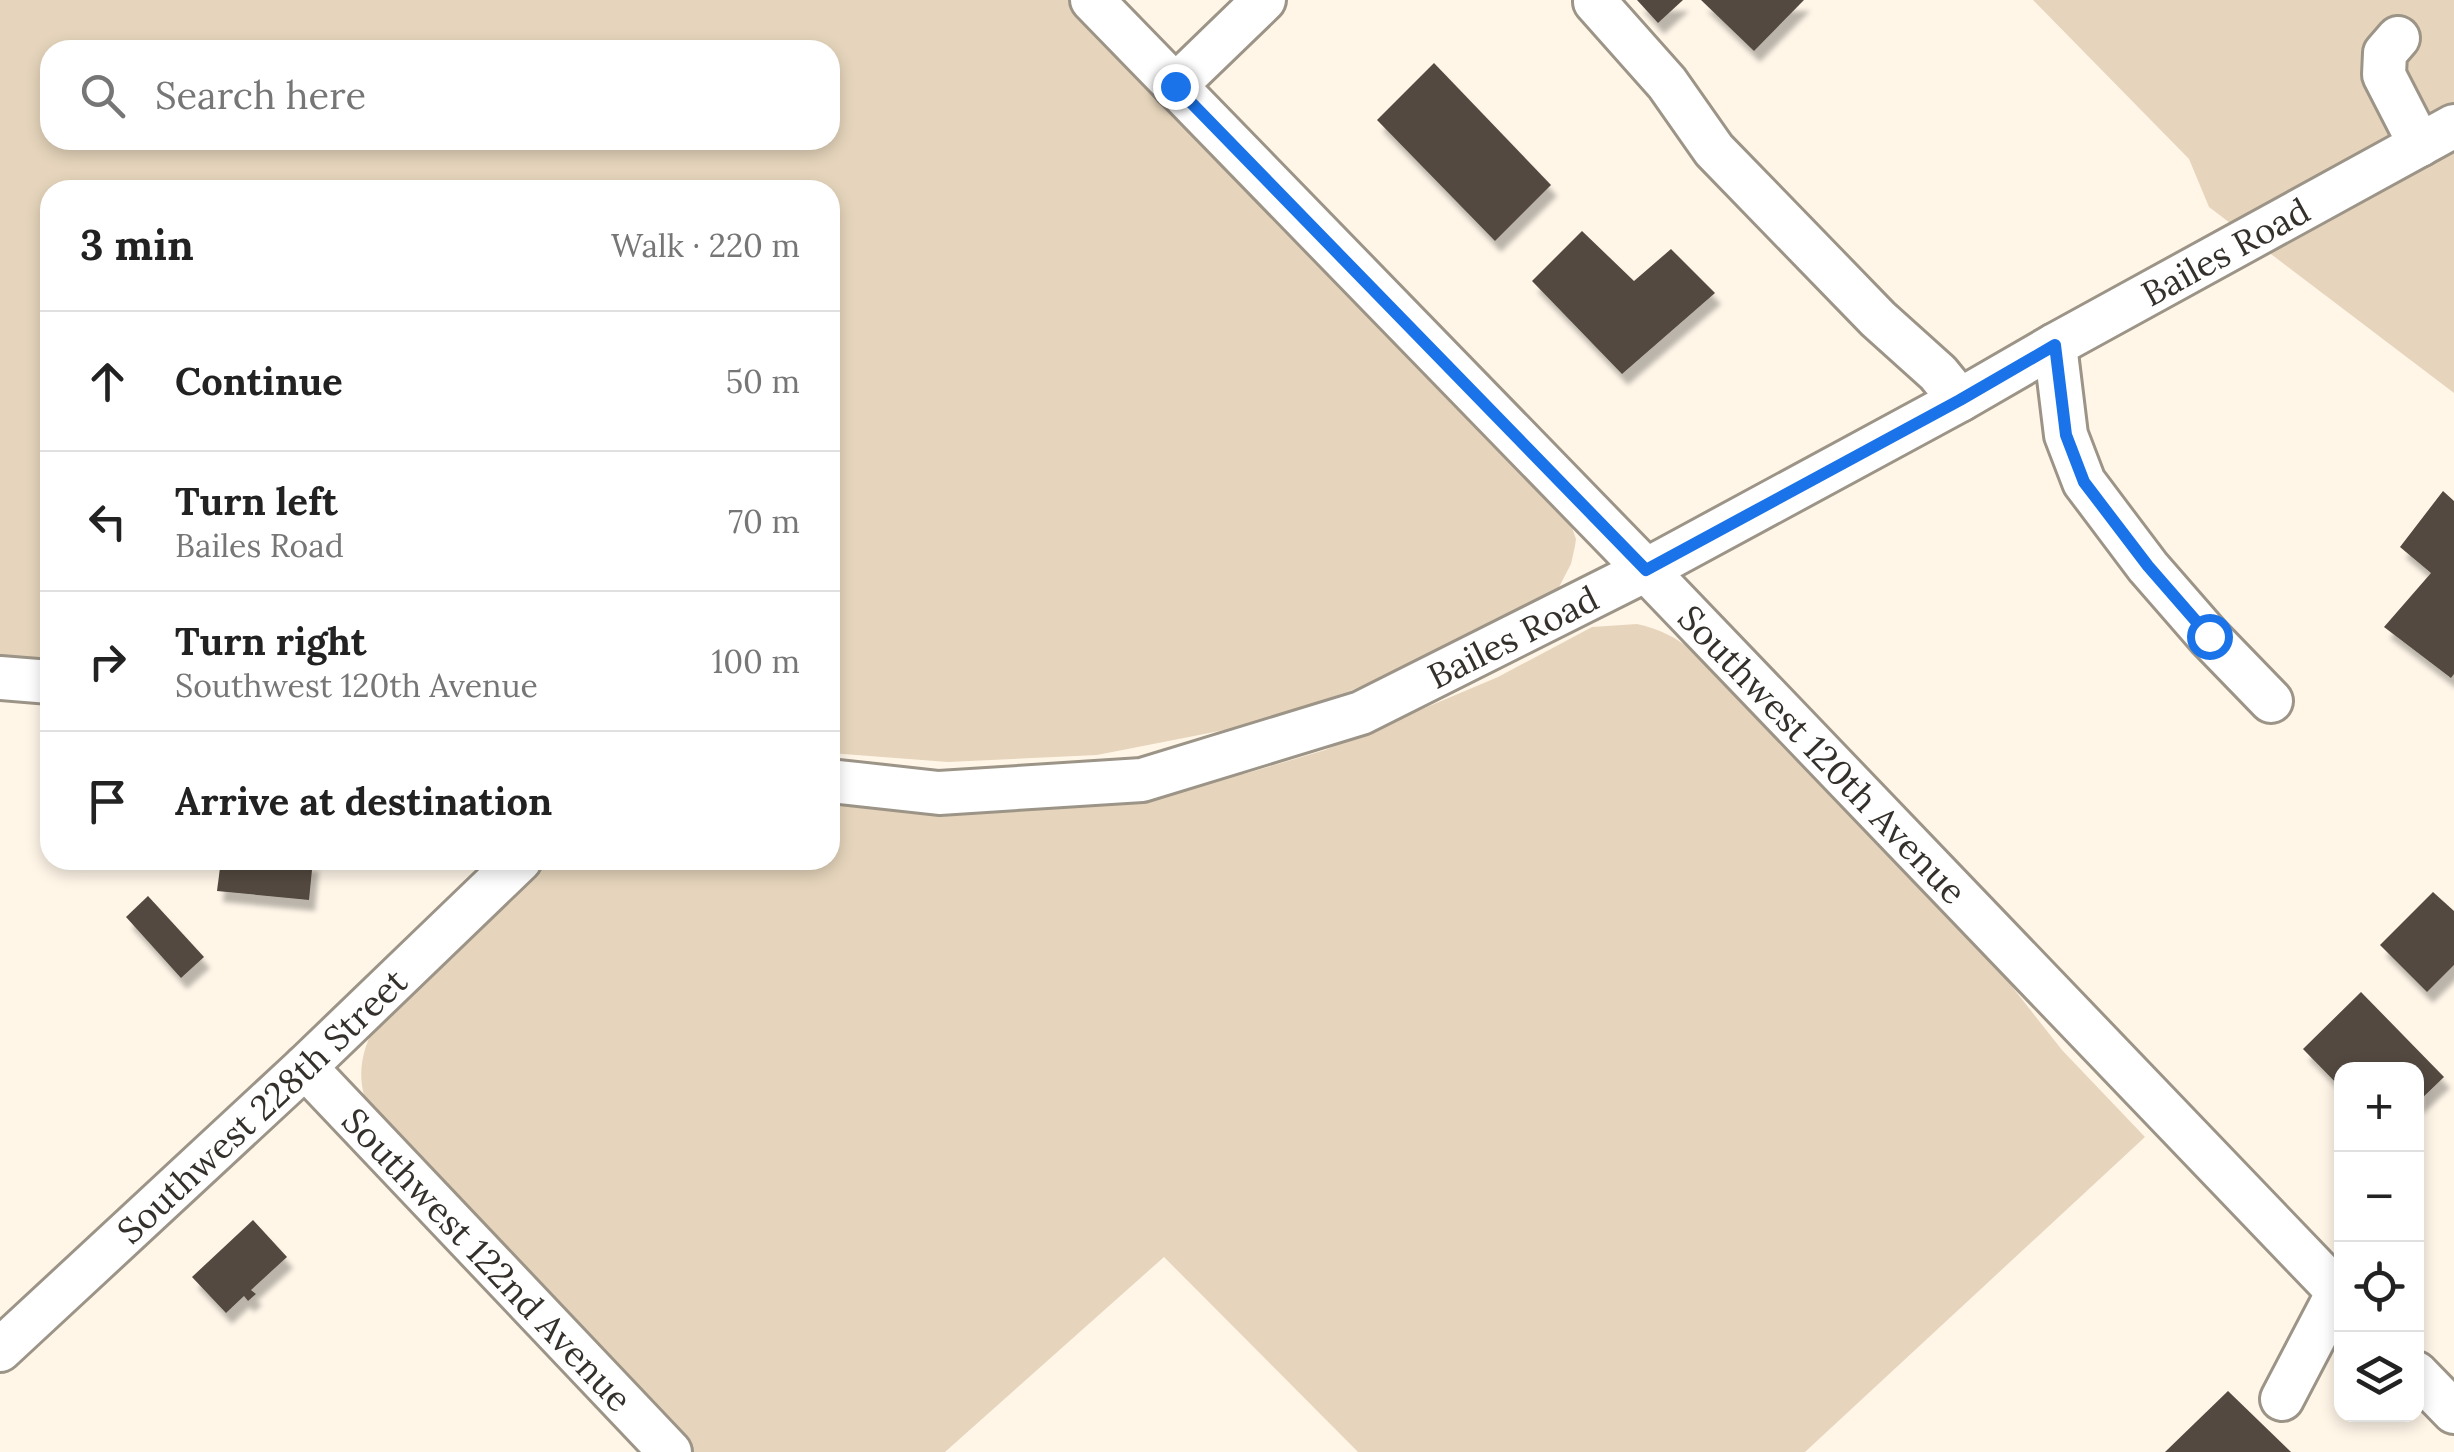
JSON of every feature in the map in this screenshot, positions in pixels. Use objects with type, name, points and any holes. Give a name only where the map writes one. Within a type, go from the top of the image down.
[{"type":"street","name":"Southwest 120th Avenue","points":[[1092,0],[1646,570],[2334,1288]]},
{"type":"street","points":[[1175,86],[1264,0]]},
{"type":"street","points":[[1595,2],[1667,84],[1714,150],[1878,319],[1938,373],[1960,400]]},
{"type":"street","points":[[2398,38],[2385,53],[2384,75],[2437,135]]},
{"type":"street","name":"Bailes Road","points":[[840,783],[938,793],[1142,780],[1361,713],[1646,570],[2437,135]]},
{"type":"street","points":[[2055,345],[2066,435],[2084,482],[2148,566],[2271,701]]},
{"type":"street","points":[[0,678],[40,681]]},
{"type":"street","name":"Southwest 228th Street","points":[[0,1350],[305,1067],[510,870]]},
{"type":"street","name":"Southwest 122nd Avenue","points":[[305,1067],[670,1452]]},
{"type":"street","points":[[2282,1399],[2334,1305]]},
{"type":"street","points":[[2424,1381],[2454,1412]]},
{"type":"shaded area","points":[[0,0],[1070,0],[1552,498],[1570,522],[1576,539],[1571,564],[1559,587],[1537,608],[1350,691],[1245,726],[1097,755],[948,762],[840,754],[840,180],[40,180],[40,669],[0,664]]},
{"type":"shaded area","points":[[2033,0],[2454,0],[2454,393],[2209,207],[2189,159]]},
{"type":"shaded area","points":[[1637,624],[1653,628],[1695,653],[2006,979],[2062,1050],[2145,1137],[1805,1452],[1358,1452],[1164,1257],[945,1452],[691,1452],[385,1131],[365,1100],[363,1058],[377,1023],[537,870],[840,870],[840,800],[1164,792],[1325,750],[1498,677],[1592,627]]},
{"type":"building","points":[[1637,0],[1683,0],[1658,23]]},
{"type":"building","points":[[1701,0],[1804,0],[1754,51]]},
{"type":"building","points":[[1434,63],[1551,185],[1495,241],[1377,120]]},
{"type":"building","points":[[1582,231],[1634,281],[1671,249],[1715,293],[1622,374],[1532,281]]},
{"type":"building","points":[[2443,491],[2454,501],[2451,678],[2384,627],[2431,573],[2400,547]]},
{"type":"building","points":[[220,870],[312,870],[309,900],[217,891]]},
{"type":"building","points":[[2433,892],[2454,911],[2454,965],[2427,992],[2380,945]]},
{"type":"building","points":[[148,896],[204,957],[181,978],[126,917]]},
{"type":"building","points":[[2361,992],[2444,1077],[2424,1096],[2424,1062],[2334,1062],[2334,1081],[2303,1049]]},
{"type":"building","points":[[253,1220],[287,1257],[251,1290],[256,1294],[248,1301],[244,1296],[226,1313],[192,1277]]},
{"type":"building","points":[[2228,1391],[2291,1452],[2165,1452]]},
{"type":"route","points":[[1175,86],[1646,570],[2055,345],[2066,435],[2084,482],[2148,566],[2209,636]]}]
